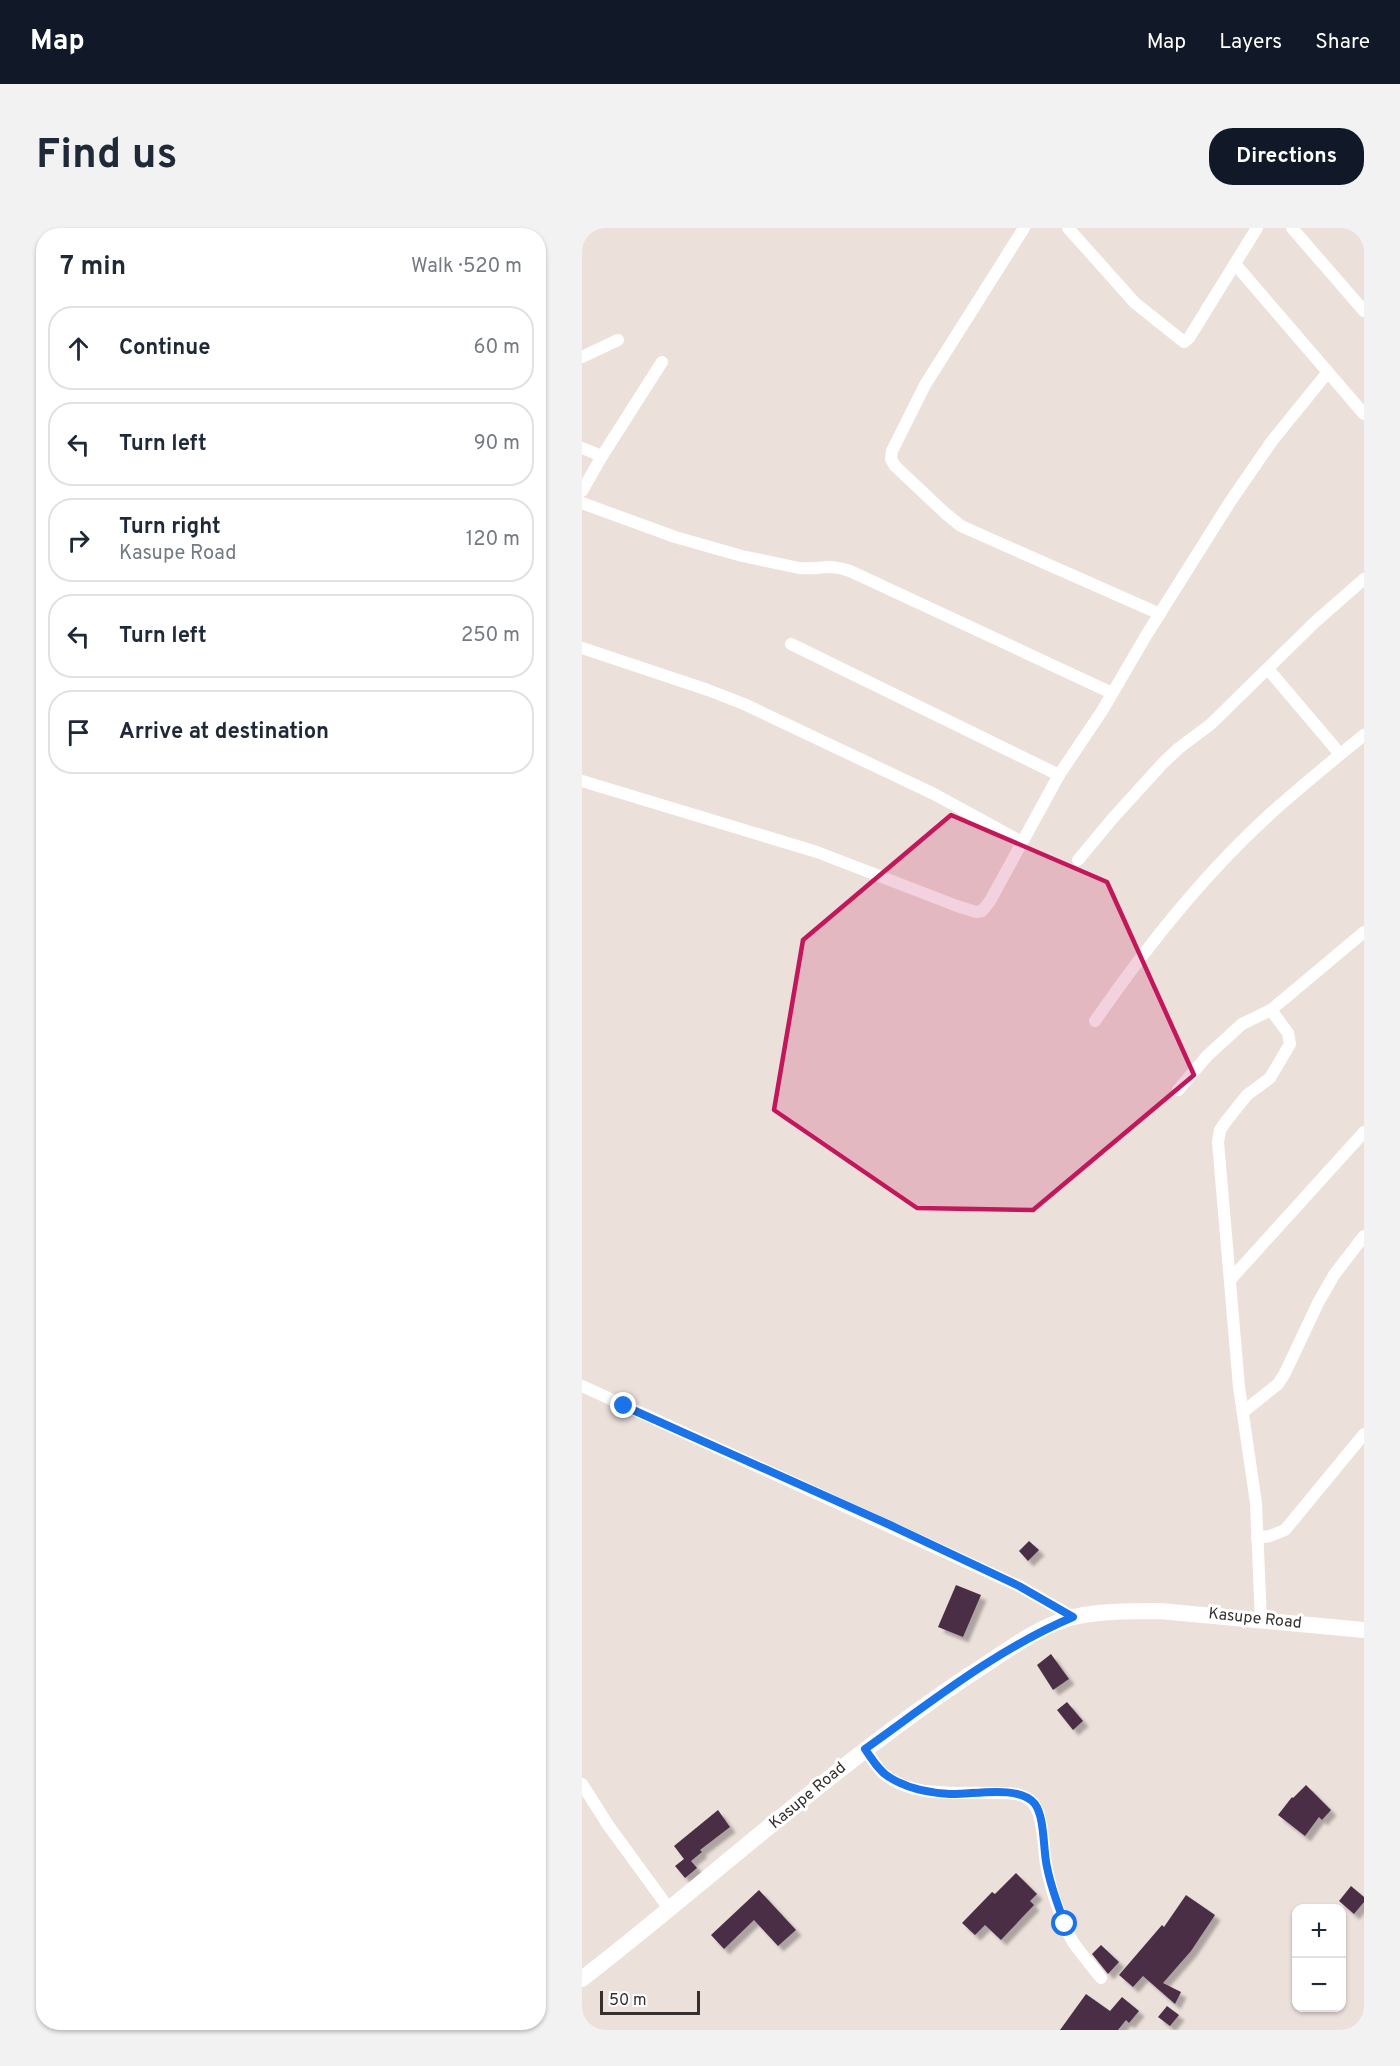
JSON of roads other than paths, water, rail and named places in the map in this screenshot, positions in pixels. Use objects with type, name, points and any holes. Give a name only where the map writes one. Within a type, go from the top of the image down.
[{"type":"street","points":[[1024,228],[925,385],[892,451],[891,459],[936,505],[961,526],[1160,614]]},
{"type":"street","points":[[1068,228],[1135,303],[1184,342],[1189,339],[1257,228]]},
{"type":"street","points":[[1292,228],[1364,311]]},
{"type":"street","points":[[1235,264],[1364,414]]},
{"type":"street","points":[[582,357],[618,340]]},
{"type":"street","points":[[582,491],[662,362]]},
{"type":"street","points":[[582,780],[817,852],[976,912],[986,909],[1059,775],[1102,711],[1253,467],[1328,372]]},
{"type":"street","points":[[582,448],[602,456]]},
{"type":"street","points":[[582,503],[675,537],[742,556],[799,568],[832,566],[850,571],[1112,693]]},
{"type":"street","points":[[1078,860],[1163,763],[1211,724],[1315,622],[1364,579]]},
{"type":"street","points":[[791,644],[1059,775]]},
{"type":"street","points":[[582,648],[744,704],[934,794],[1022,842]]},
{"type":"street","points":[[1268,669],[1341,754]]},
{"type":"street","points":[[1095,1021],[1158,933],[1215,868],[1269,815],[1364,735]]},
{"type":"street","points":[[1178,1090],[1208,1056],[1242,1024],[1271,1010],[1364,932]]},
{"type":"street","points":[[1261,1620],[1256,1503],[1243,1412],[1218,1136],[1241,1101],[1270,1078],[1290,1044],[1288,1033],[1271,1010]]},
{"type":"street","points":[[1230,1280],[1364,1132]]},
{"type":"street","points":[[1243,1412],[1278,1384],[1321,1296],[1364,1236]]},
{"type":"street","points":[[582,1386],[966,1561],[1019,1586],[1073,1617]]},
{"type":"street","points":[[1257,1539],[1285,1530],[1364,1434]]},
{"type":"street","name":"Kasupe Road","points":[[582,1979],[670,1910],[865,1749],[1029,1636],[1073,1617],[1130,1611],[1160,1611],[1364,1630]]},
{"type":"street","points":[[865,1749],[883,1773],[891,1779],[919,1790],[950,1794],[1014,1793],[1033,1802],[1038,1811],[1047,1867],[1065,1924],[1073,1941],[1101,1978]]},
{"type":"street","points":[[582,1784],[586,1798],[670,1910]]}]
